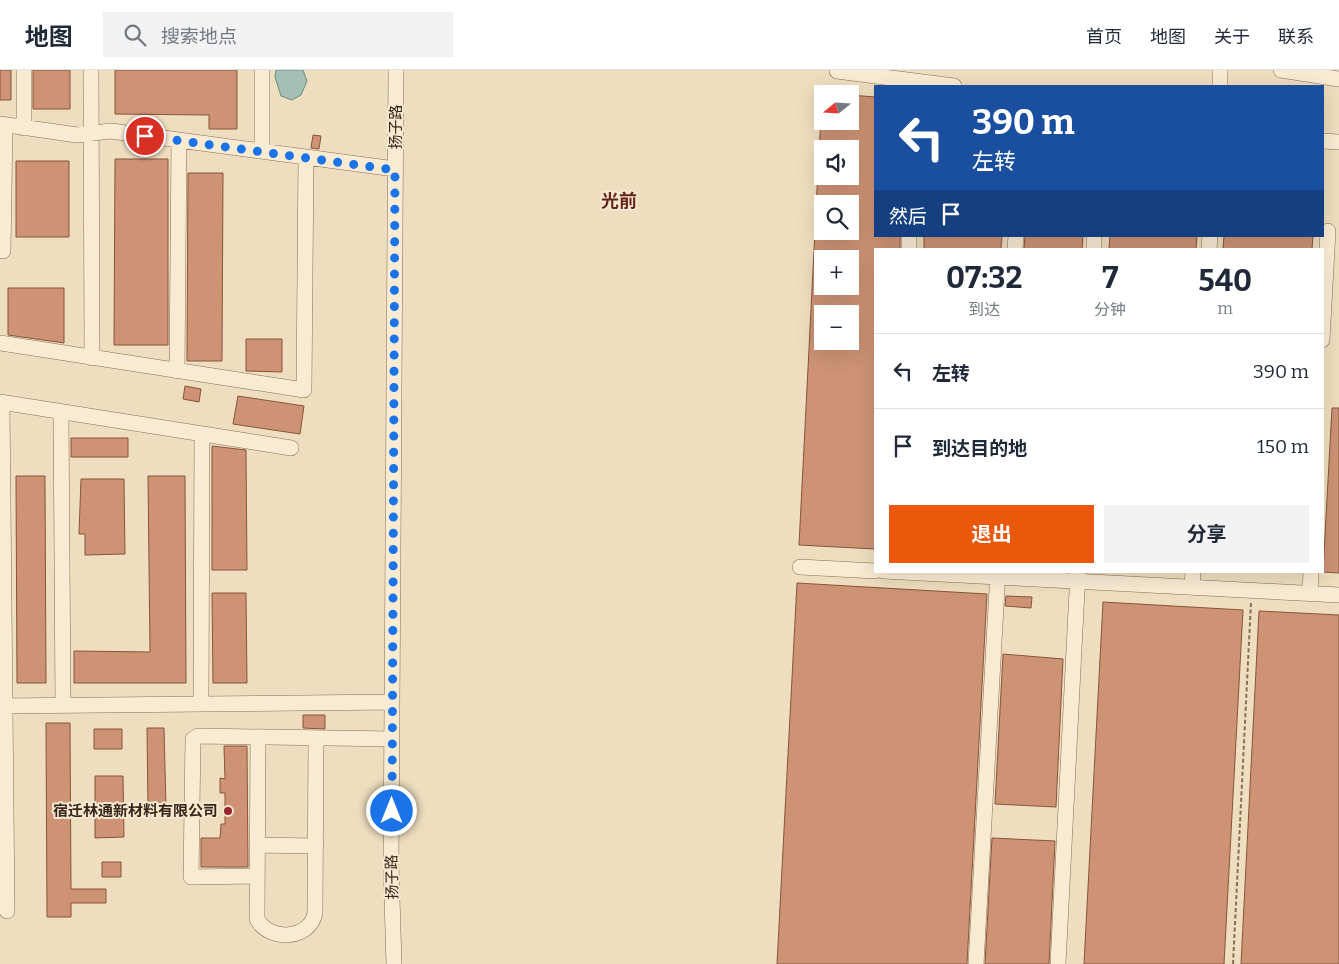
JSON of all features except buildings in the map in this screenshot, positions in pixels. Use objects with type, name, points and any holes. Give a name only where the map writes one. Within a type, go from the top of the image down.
[{"type":"street","points":[[24,70],[24,128]]},
{"type":"street","points":[[92,70],[92,358]]},
{"type":"street","points":[[262,70],[262,151]]},
{"type":"street","name":"扬子路","points":[[394,964],[392,702],[396,70]]},
{"type":"street","points":[[1220,70],[1220,85]]},
{"type":"street","points":[[1281,70],[1339,79]]},
{"type":"street","points":[[837,71],[917,84],[936,85]]},
{"type":"street","points":[[3,252],[2,125],[77,135],[111,131],[395,170]]},
{"type":"street","points":[[177,371],[179,140]]},
{"type":"street","points":[[1324,141],[1339,142]]},
{"type":"street","points":[[0,343],[304,390],[306,158]]},
{"type":"street","points":[[1324,304],[1328,231]]},
{"type":"street","points":[[7,911],[2,706],[1,403],[291,448]]},
{"type":"street","points":[[61,412],[64,705]]},
{"type":"street","points":[[201,704],[202,434]]},
{"type":"street","points":[[800,567],[874,571]]},
{"type":"street","points":[[945,573],[1077,576],[1192,587],[1339,594]]},
{"type":"street","points":[[1192,587],[1193,573]]},
{"type":"street","points":[[1310,593],[1311,573]]},
{"type":"street","points":[[976,964],[997,574]]},
{"type":"street","points":[[1058,964],[1077,576]]},
{"type":"street","points":[[2,706],[392,702]]},
{"type":"street","points":[[257,876],[191,877],[192,739],[198,736],[392,739]]},
{"type":"street","points":[[258,737],[257,919],[265,931],[280,936],[307,928],[314,922],[316,738]]},
{"type":"street","points":[[258,845],[316,846]]},
{"type":"path","points":[[1233,964],[1251,590]]},
{"type":"water","points":[[276,70],[303,70],[307,81],[301,95],[292,100],[281,96],[275,77]]},
{"type":"place","name":"宿迁林通新材料有限公司","points":[[228,811]]},
{"type":"district","name":"光前","points":[[619,201]]},
{"type":"route","points":[[145,136],[395,170],[392,811]]}]
